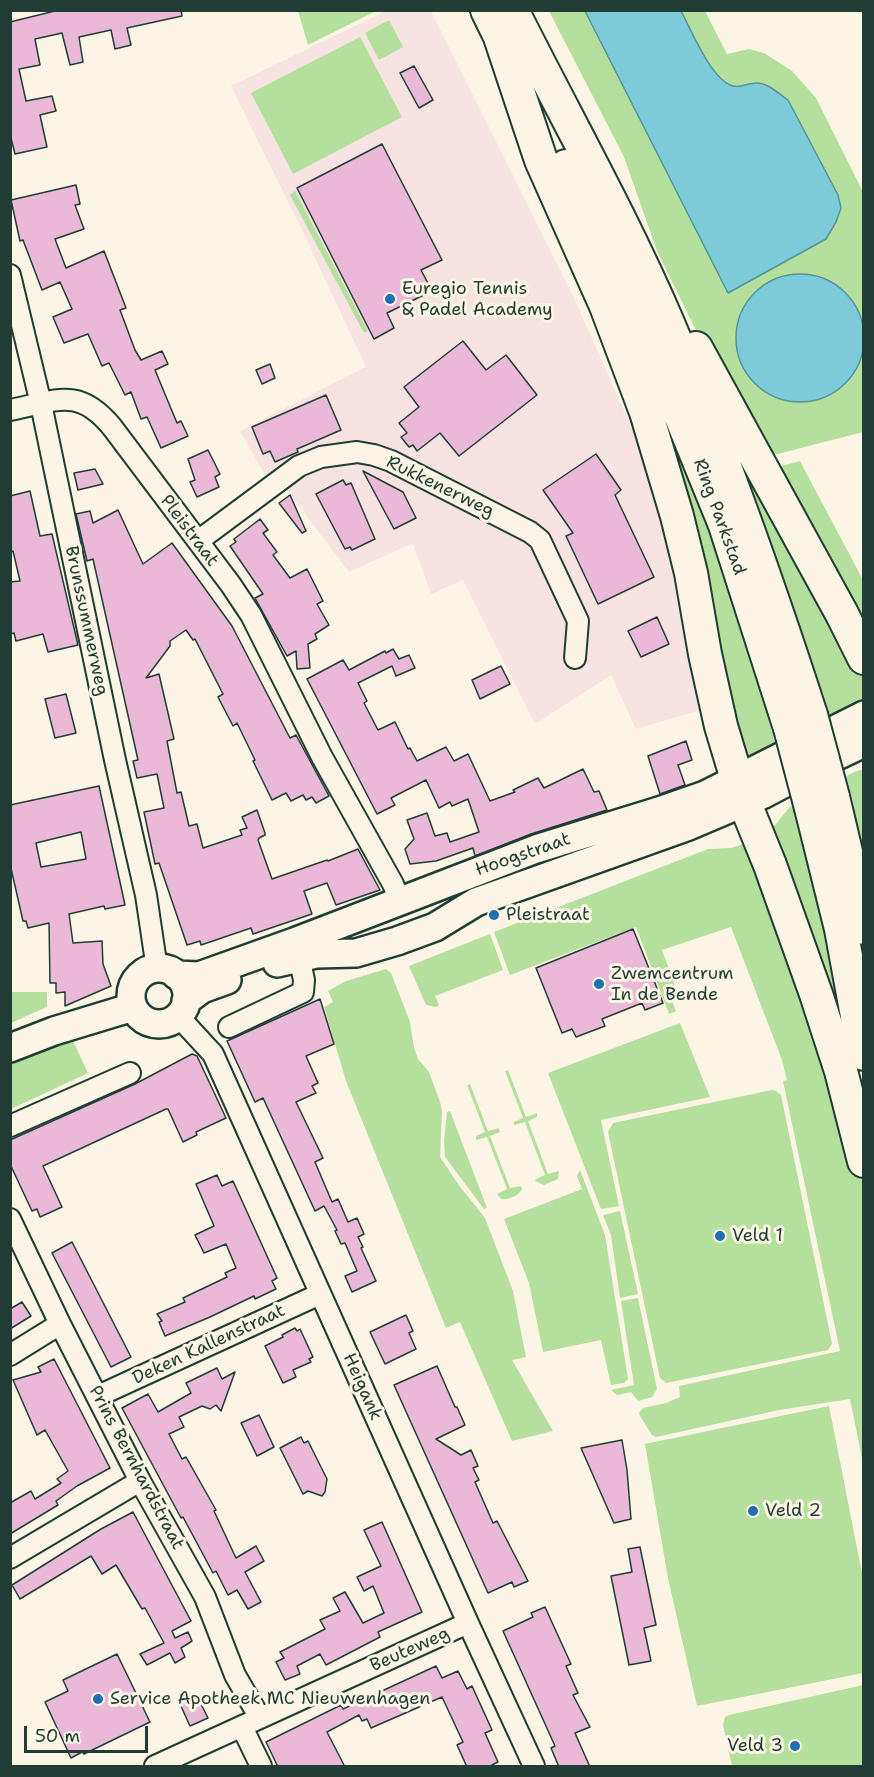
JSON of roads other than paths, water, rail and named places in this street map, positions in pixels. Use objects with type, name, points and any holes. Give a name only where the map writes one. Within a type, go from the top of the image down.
[{"type":"highway","name":"Ring Parkstad","points":[[500,20],[632,245],[667,321],[743,511],[822,803],[864,928]]},
{"type":"highway","name":"Ring Parkstad","points":[[500,20],[657,358],[725,525],[800,721]]},
{"type":"highway","points":[[500,20],[541,160],[606,306],[646,412],[677,516],[691,573],[716,708],[741,791],[816,994],[841,1071],[864,1161]]},
{"type":"highway","points":[[632,245],[704,359],[864,658]]},
{"type":"highway","name":"Ring Parkstad","points":[[822,803],[841,929],[864,1054]]},
{"type":"main road","name":"Hoogstraat","points":[[182,1009],[207,987],[299,957],[356,953],[395,942],[435,927],[481,900],[675,831],[864,716]]},
{"type":"main road","name":"Hoogstraat","points":[[166,972],[199,976],[536,849],[659,812],[705,795],[741,791],[764,794],[826,760],[864,743]]},
{"type":"main road","points":[[395,942],[403,932],[420,925],[428,914],[427,903],[419,899],[406,899]]},
{"type":"main road","points":[[166,972],[183,984],[182,1009],[162,1024],[150,1023],[140,1017],[133,1007],[131,992],[143,974],[166,972]]},
{"type":"main road","points":[[10,1048],[54,1031],[133,1007]]},
{"type":"street","name":"Brunssummerweg","points":[[10,275],[41,404],[115,760],[166,972]]},
{"type":"street","name":"Pleistraat","points":[[10,410],[71,399],[79,400],[99,412],[112,427],[231,585],[250,615],[322,757],[393,884],[406,899]]},
{"type":"street","name":"Rukkenerweg","points":[[198,542],[299,466],[335,454],[357,452],[374,455],[392,461],[530,531],[540,540],[578,621],[575,658]]},
{"type":"street","points":[[229,1027],[303,992],[304,980],[299,957]]},
{"type":"street","name":"Heigank","points":[[182,1009],[213,1054],[534,1767]]},
{"type":"street","points":[[10,1126],[130,1073]]},
{"type":"street","name":"Prins Bernhardstraat","points":[[10,1219],[60,1324],[140,1481],[204,1597],[251,1722],[261,1766]]},
{"type":"street","name":"Deken Kallenstraat","points":[[98,1396],[320,1294]]},
{"type":"street","points":[[10,1355],[60,1324]]},
{"type":"street","points":[[10,1558],[140,1481]]},
{"type":"street","name":"Beuteweg","points":[[155,1767],[468,1623]]},
{"type":"water","points":[[585,11],[681,11],[710,64],[725,82],[733,86],[764,84],[788,100],[838,195],[841,208],[826,239],[728,293]]},
{"type":"water","points":[[800,274],[825,279],[845,293],[859,313],[864,338],[859,363],[845,383],[825,397],[800,402],[775,397],[755,383],[741,363],[736,338],[741,313],[755,293],[775,279]]},
{"type":"place","name":"Euregio Tennis & Padel Academy","points":[[390,299]]},
{"type":"place","name":"Pleistraat","points":[[494,915]]},
{"type":"place","name":"Zwemcentrum In de Bende","points":[[599,984]]},
{"type":"place","name":"Veld 1","points":[[720,1236]]},
{"type":"place","name":"Veld 2","points":[[753,1511]]},
{"type":"place","name":"Service Apotheek MC Nieuwenhagen","points":[[98,1699]]},
{"type":"place","name":"Veld 3","points":[[795,1746]]}]
